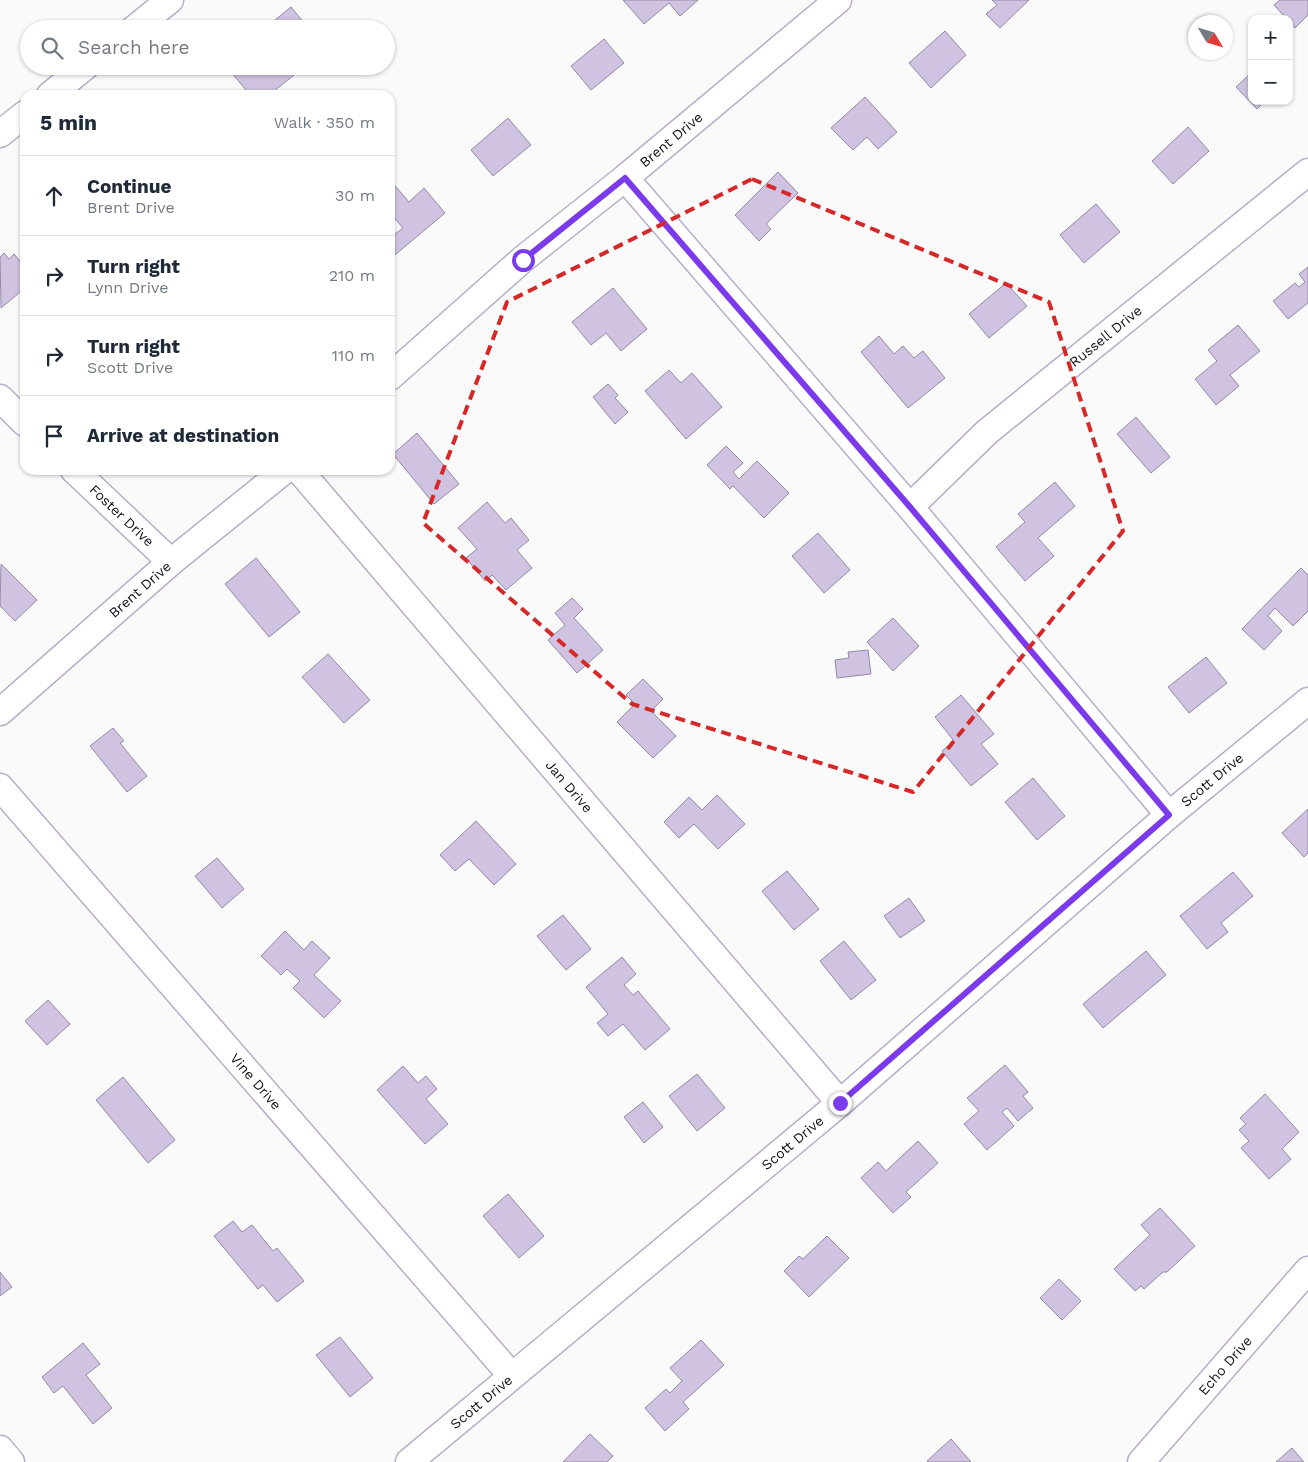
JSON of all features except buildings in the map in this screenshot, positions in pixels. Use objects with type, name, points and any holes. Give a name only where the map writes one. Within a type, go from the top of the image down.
[{"type":"street","points":[[145,20],[170,0]]},
{"type":"street","name":"Brent Drive","points":[[395,373],[523,260],[625,178],[838,0]]},
{"type":"street","points":[[56,90],[75,75]]},
{"type":"street","points":[[0,134],[20,118]]},
{"type":"street","name":"Russell Drive","points":[[910,507],[987,432],[1308,172]]},
{"type":"street","points":[[625,178],[910,507],[1169,815]]},
{"type":"street","points":[[0,398],[20,418]]},
{"type":"street","name":"Foster Drive","points":[[79,475],[171,562]]},
{"type":"street","name":"Brent Drive","points":[[0,712],[171,562],[279,475]]},
{"type":"street","name":"Jan Drive","points":[[303,475],[840,1103]]},
{"type":"street","name":"Scott Drive","points":[[409,1462],[511,1375],[840,1103],[1169,815],[1308,701]]},
{"type":"street","name":"Vine Drive","points":[[0,787],[511,1375]]},
{"type":"street","name":"Echo Drive","points":[[1141,1462],[1308,1270]]},
{"type":"street","points":[[0,1449],[11,1462]]},
{"type":"highlighted area","points":[[752,179],[1049,302],[1123,531],[913,792],[632,704],[423,523],[507,302]]},
{"type":"route","points":[[523,260],[625,178],[910,507],[1169,815],[840,1103]]}]
